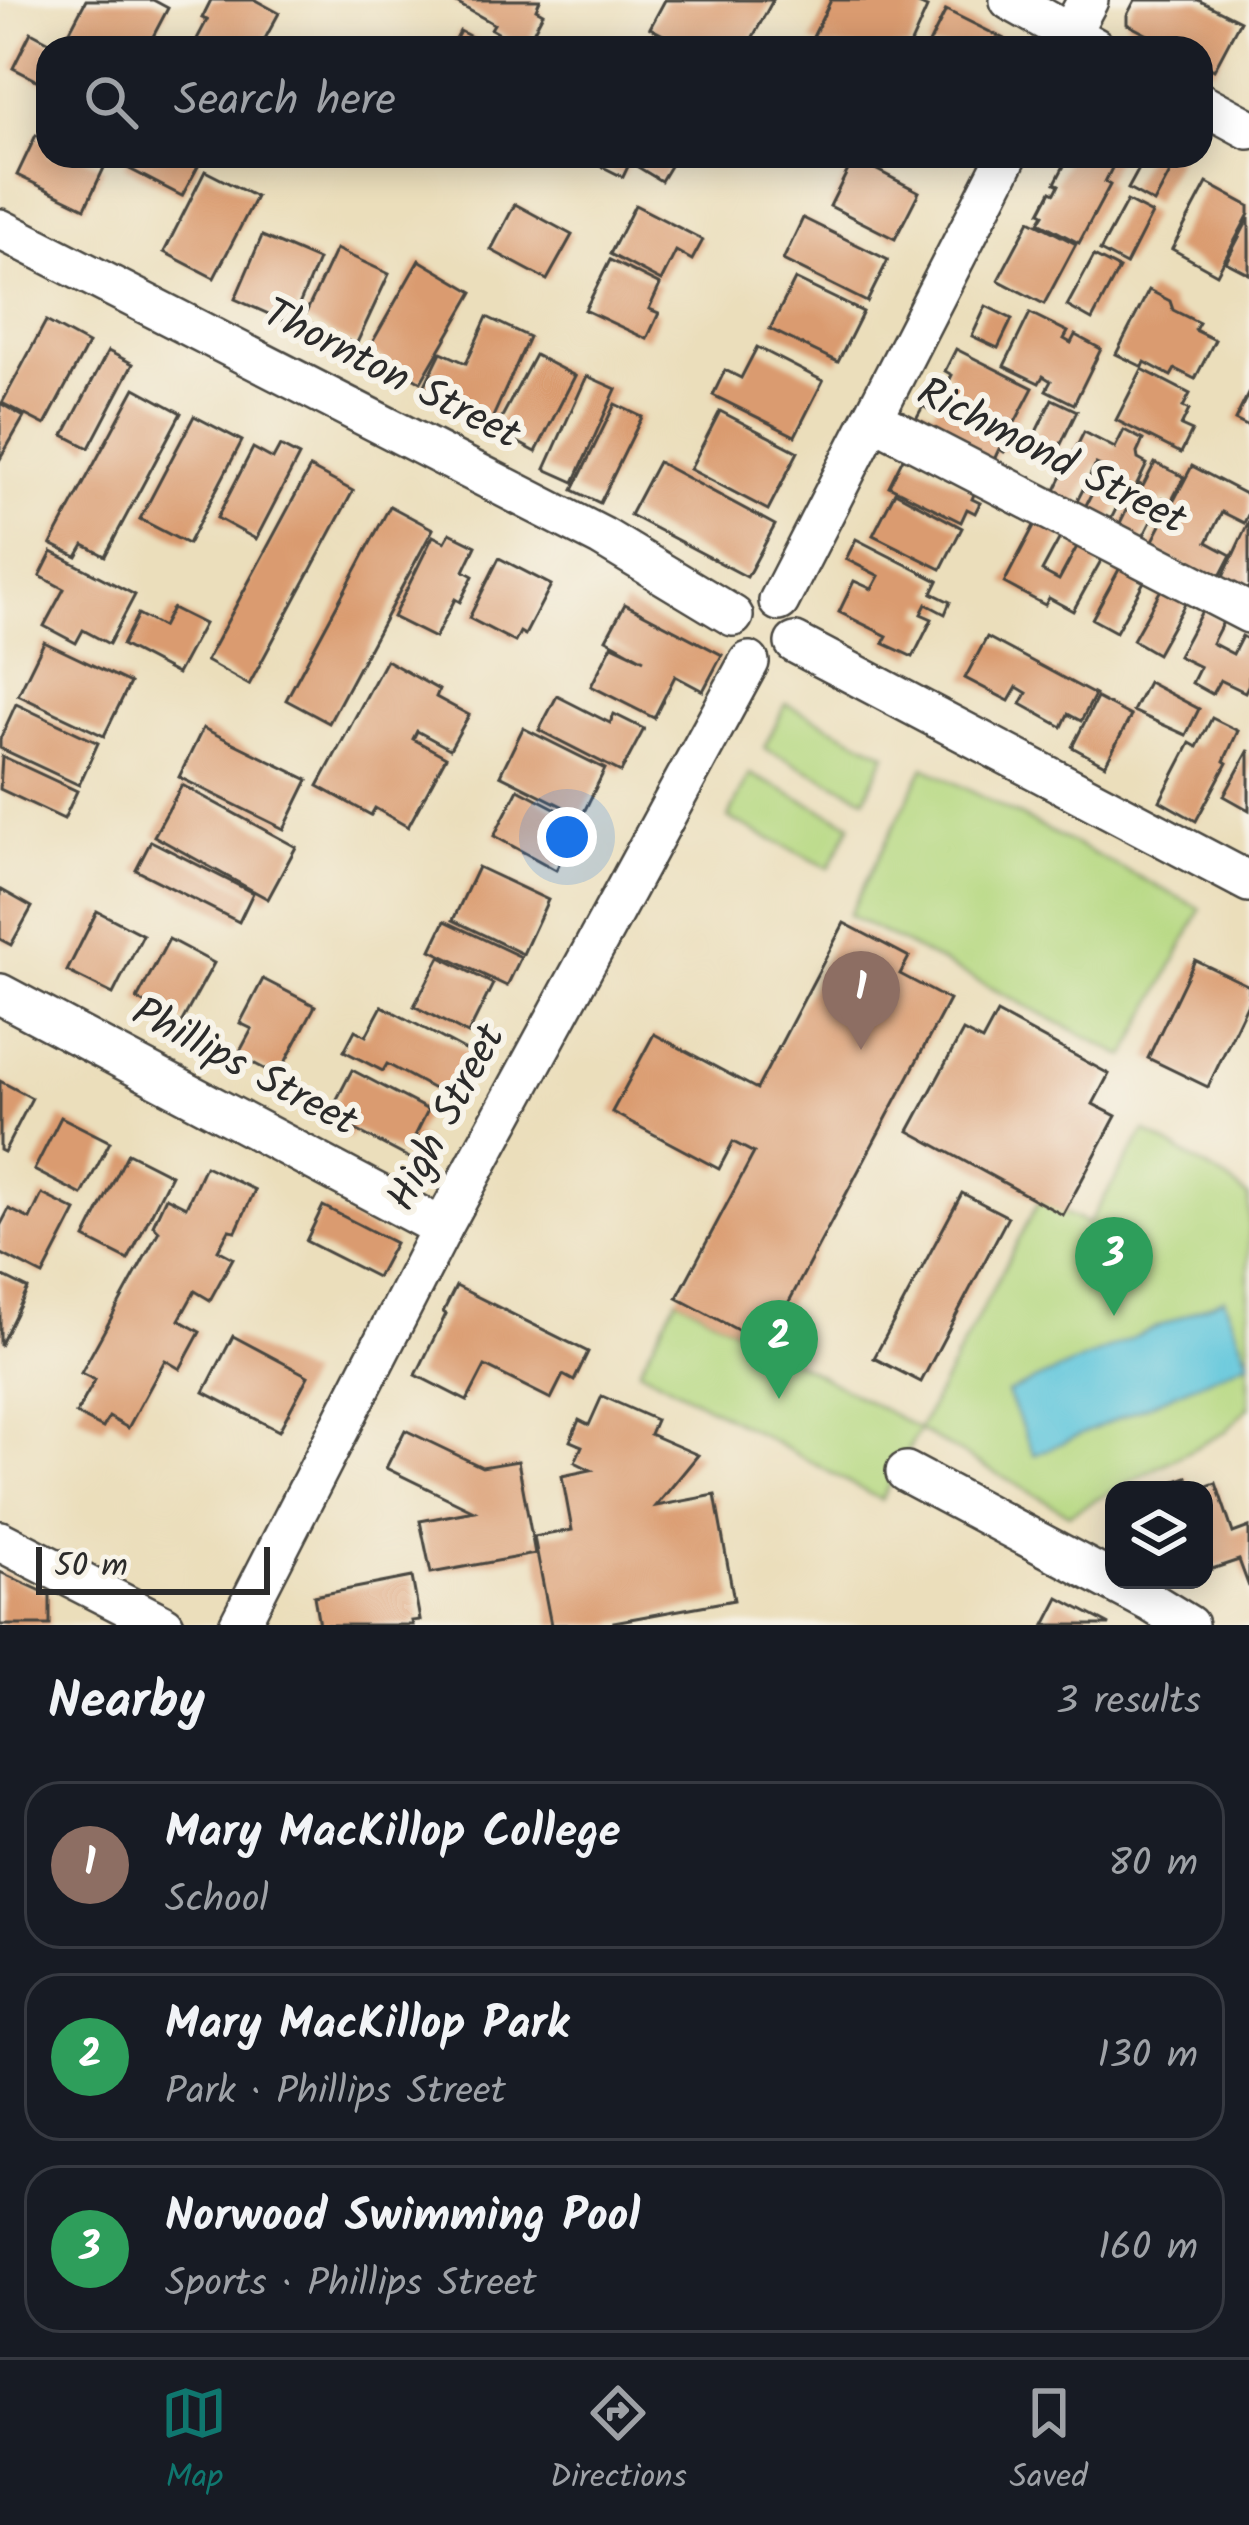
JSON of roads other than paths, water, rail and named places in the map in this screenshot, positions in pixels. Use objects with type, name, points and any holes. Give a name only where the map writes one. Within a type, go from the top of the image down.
[{"type":"street","points":[[1010,0],[1078,33]]},
{"type":"street","points":[[1213,110],[1249,129]]},
{"type":"street","points":[[779,602],[1001,168]]},
{"type":"street","name":"Thornton Street","points":[[0,229],[602,537],[734,616]]},
{"type":"street","name":"Richmond Street","points":[[872,419],[1249,613]]},
{"type":"street","points":[[770,598],[788,607],[797,624],[796,643],[782,661],[748,662],[733,647],[730,626],[734,616],[748,601],[770,598]]},
{"type":"street","points":[[796,643],[1249,882]]},
{"type":"street","name":"High Street","points":[[239,1625],[442,1228],[748,662]]},
{"type":"street","name":"Phillips Street","points":[[0,994],[442,1228]]},
{"type":"street","points":[[906,1472],[1188,1625]]},
{"type":"street","points":[[0,1541],[164,1625]]},
{"type":"water","points":[[1224,1298],[1249,1361],[1034,1455],[1007,1393]]},
{"type":"place","name":"Mary MacKillop College","points":[[861,1050]]},
{"type":"place","name":"Norwood Swimming Pool","points":[[1114,1316]]},
{"type":"place","name":"Mary MacKillop Park","points":[[779,1399]]}]
